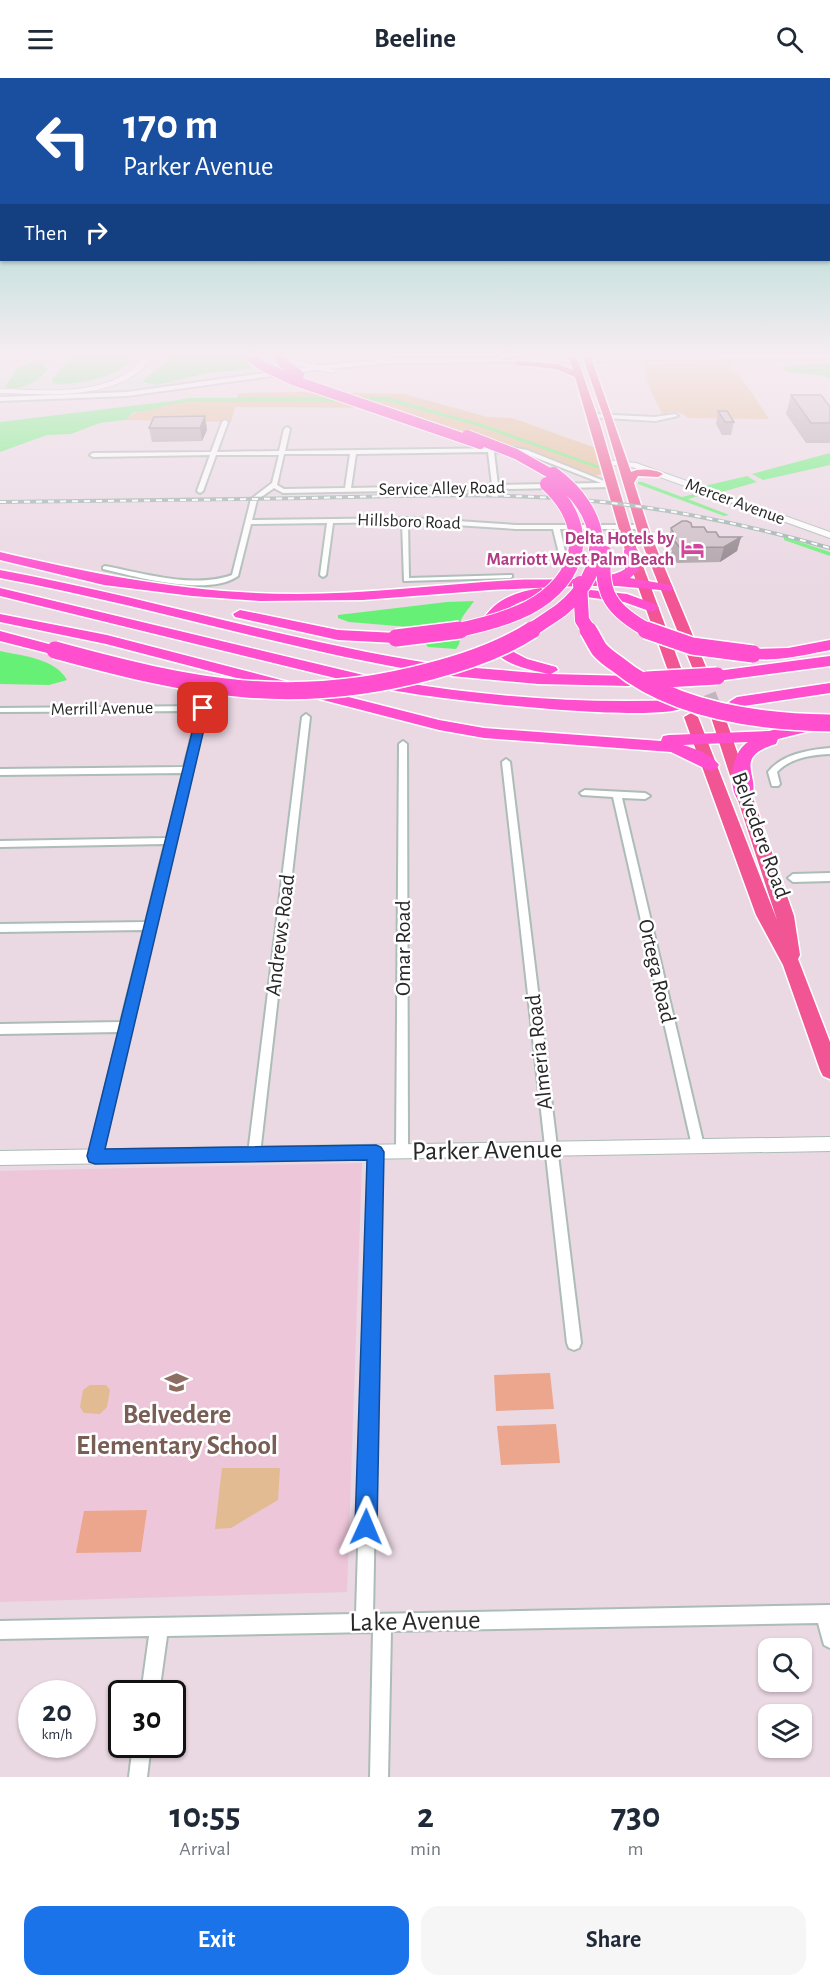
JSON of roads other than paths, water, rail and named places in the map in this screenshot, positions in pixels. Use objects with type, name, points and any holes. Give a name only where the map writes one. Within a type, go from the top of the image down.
[{"type":"highway","points":[[0,556],[313,630],[361,638],[396,638],[469,629],[522,610],[548,594],[571,567],[577,546],[576,525],[571,513],[545,482],[513,462],[438,431]]},
{"type":"highway","points":[[440,431],[521,461],[553,480],[571,499],[581,515],[587,538],[579,595],[581,616],[595,643],[627,672],[659,691],[718,712],[774,722],[830,722]]},
{"type":"highway","points":[[456,431],[551,466],[576,481],[592,497],[600,507],[606,525],[604,586],[611,601],[626,616],[649,630],[688,645],[753,654],[788,653],[830,645]]},
{"type":"highway","points":[[0,636],[186,684],[239,691],[288,693],[340,690],[407,679],[471,660],[508,643],[549,618],[576,592],[594,562],[597,535],[584,503],[561,480],[528,460],[467,435]]},
{"type":"highway","points":[[91,578],[185,593],[295,598],[360,596],[539,583],[604,581],[631,572],[633,566],[631,550]]},
{"type":"highway","points":[[0,574],[136,603],[340,653],[443,670],[538,679],[637,680]]},
{"type":"highway","points":[[604,581],[647,595]]},
{"type":"highway","points":[[666,588],[647,595],[627,598],[566,590],[545,591],[520,597],[498,609],[488,624],[491,638],[500,649],[521,662],[547,669],[637,680],[696,696],[737,702],[830,688]]},
{"type":"highway","points":[[0,592],[376,683]]},
{"type":"highway","points":[[0,603],[124,629],[158,631]]},
{"type":"highway","points":[[0,618],[107,640],[304,691]]},
{"type":"highway","points":[[393,686],[516,702],[650,707],[830,661]]},
{"type":"highway","points":[[325,696],[468,731],[673,747],[692,753],[710,765]]},
{"type":"highway","points":[[744,796],[742,764],[746,753],[754,745],[830,722]]},
{"type":"highway","points":[[576,741],[699,739],[791,732]]},
{"type":"main road","points":[[596,431],[623,527],[674,668]]},
{"type":"main road","points":[[613,431],[642,527],[699,667]]},
{"type":"main road","points":[[628,484],[635,473],[658,474]]},
{"type":"main road","name":"Belvedere Road","points":[[696,696],[699,739],[765,915],[792,965],[830,1070]]},
{"type":"main road","name":"Belvedere Road","points":[[718,717],[785,916],[792,965]]},
{"type":"street","points":[[200,491],[221,431]]},
{"type":"street","points":[[105,568],[190,582],[218,582],[235,576],[255,497],[274,486],[287,431]]},
{"type":"street","points":[[491,450],[495,488]]},
{"type":"street","points":[[93,455],[525,451],[611,485]]},
{"type":"street","points":[[348,490],[353,452]]},
{"type":"street","name":"Mercer Avenue","points":[[604,462],[622,462],[830,536]]},
{"type":"street","name":"Service Alley Road","points":[[274,486],[284,491],[611,485]]},
{"type":"street","points":[[405,520],[406,580],[510,576]]},
{"type":"street","name":"Hillsboro Road","points":[[249,522],[405,520],[556,527],[642,527]]},
{"type":"street","points":[[323,575],[330,521]]},
{"type":"street","points":[[556,527],[566,570]]},
{"type":"street","name":"Merrill Avenue","points":[[0,710],[203,708],[188,770]]},
{"type":"street","name":"Andrews Road","points":[[254,1154],[306,717]]},
{"type":"street","name":"Omar Road","points":[[402,1151],[403,744]]},
{"type":"street","points":[[775,784],[772,772],[778,764],[819,752],[830,752]]},
{"type":"street","name":"Almeria Road","points":[[506,762],[574,1342]]},
{"type":"street","points":[[0,772],[188,770],[95,1156]]},
{"type":"street","points":[[585,793],[645,796]]},
{"type":"street","name":"Ortega Road","points":[[617,795],[698,1146]]},
{"type":"street","points":[[0,844],[170,842]]},
{"type":"street","points":[[793,878],[830,877]]},
{"type":"street","points":[[0,928],[150,926]]},
{"type":"street","points":[[0,1029],[125,1027]]},
{"type":"street","name":"Parker Avenue","points":[[0,1158],[830,1144]]},
{"type":"street","points":[[376,1152],[373,1622],[379,1777]]},
{"type":"street","points":[[827,1614],[830,1639]]},
{"type":"street","name":"Lake Avenue","points":[[0,1630],[827,1614]]},
{"type":"street","points":[[152,1680],[159,1627]]},
{"type":"street","points":[[138,1777],[140,1758]]},
{"type":"waterway","points":[[498,431],[599,467]]},
{"type":"waterway","points":[[640,483],[682,499]]},
{"type":"waterway","points":[[682,499],[717,489]]},
{"type":"waterway","points":[[682,499],[726,515]]},
{"type":"waterway","points":[[786,539],[830,554]]},
{"type":"tunnel","points":[[709,694],[718,717]]},
{"type":"railway","points":[[0,502],[513,496],[613,503],[676,512],[830,548]]},
{"type":"place","name":"Delta Hotels by Marriott West Palm Beach","points":[[692,549]]},
{"type":"place","name":"Belvedere Elementary School","points":[[177,1382]]}]
